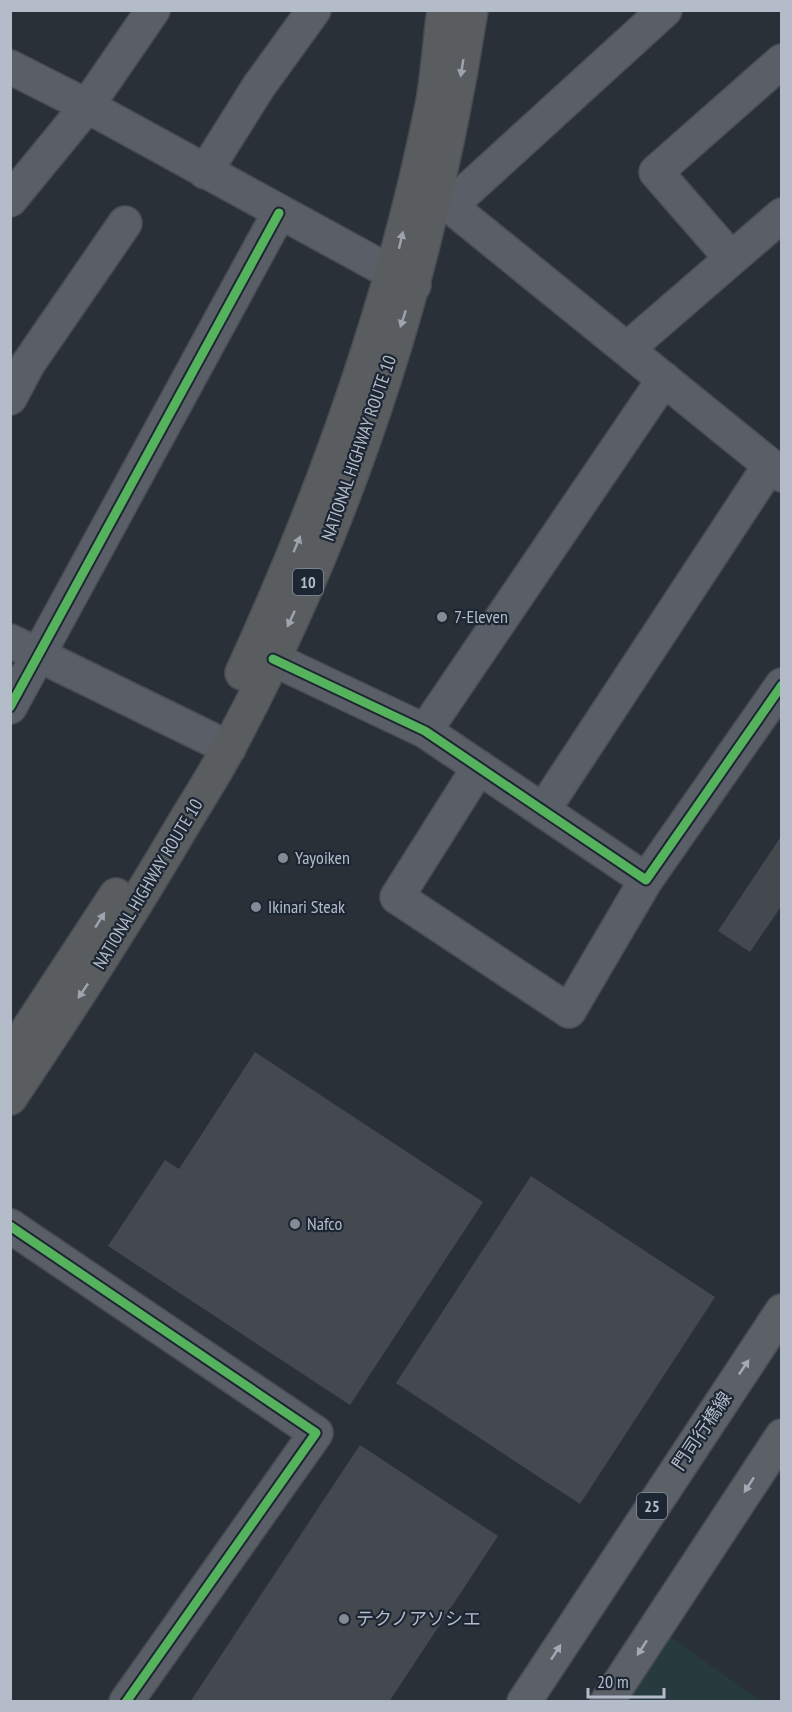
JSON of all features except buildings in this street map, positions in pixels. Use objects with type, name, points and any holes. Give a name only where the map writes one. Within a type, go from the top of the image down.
[{"type":"highway","name":"NATIONAL HIGHWAY ROUTE 10","points":[[10,1098],[101,963],[220,744],[273,659],[330,533],[404,280],[433,99],[444,10]]},
{"type":"highway","name":"NATIONAL HIGHWAY ROUTE 10","points":[[10,1057],[151,839],[220,744],[404,280],[443,202],[471,10]]},
{"type":"main road","name":"門司行橋線","points":[[524,1701],[782,1311]]},
{"type":"main road","points":[[607,1701],[782,1436]]},
{"type":"street","points":[[10,200],[87,106],[153,10]]},
{"type":"street","points":[[205,172],[259,86],[314,10]]},
{"type":"street","points":[[544,809],[776,470],[443,202],[665,10]]},
{"type":"street","points":[[731,258],[656,171],[782,61]]},
{"type":"street","points":[[10,67],[87,106],[404,280]]},
{"type":"street","points":[[10,707],[24,648],[279,213]]},
{"type":"street","points":[[627,349],[782,216]]},
{"type":"street","points":[[10,398],[28,364],[125,223]]},
{"type":"street","points":[[425,731],[664,379]]},
{"type":"street","points":[[24,648],[220,744]]},
{"type":"street","points":[[273,659],[425,731],[646,879]]},
{"type":"street","points":[[479,767],[397,897],[569,1011],[646,879],[782,685]]},
{"type":"street","points":[[10,1226],[316,1433],[126,1701]]},
{"type":"green space","points":[[656,1627],[761,1701],[607,1702]]},
{"type":"cycle path","points":[[10,707],[279,213]]},
{"type":"cycle path","points":[[273,659],[425,731],[646,880],[782,685]]},
{"type":"cycle path","points":[[10,1226],[316,1433],[126,1702]]},
{"type":"place","name":"7-Eleven","points":[[442,617]]},
{"type":"place","name":"Yayoiken","points":[[283,858]]},
{"type":"place","name":"Ikinari Steak","points":[[256,907]]},
{"type":"place","name":"Nafco","points":[[295,1224]]},
{"type":"place","name":"テクノアソシエ","points":[[344,1619]]}]
